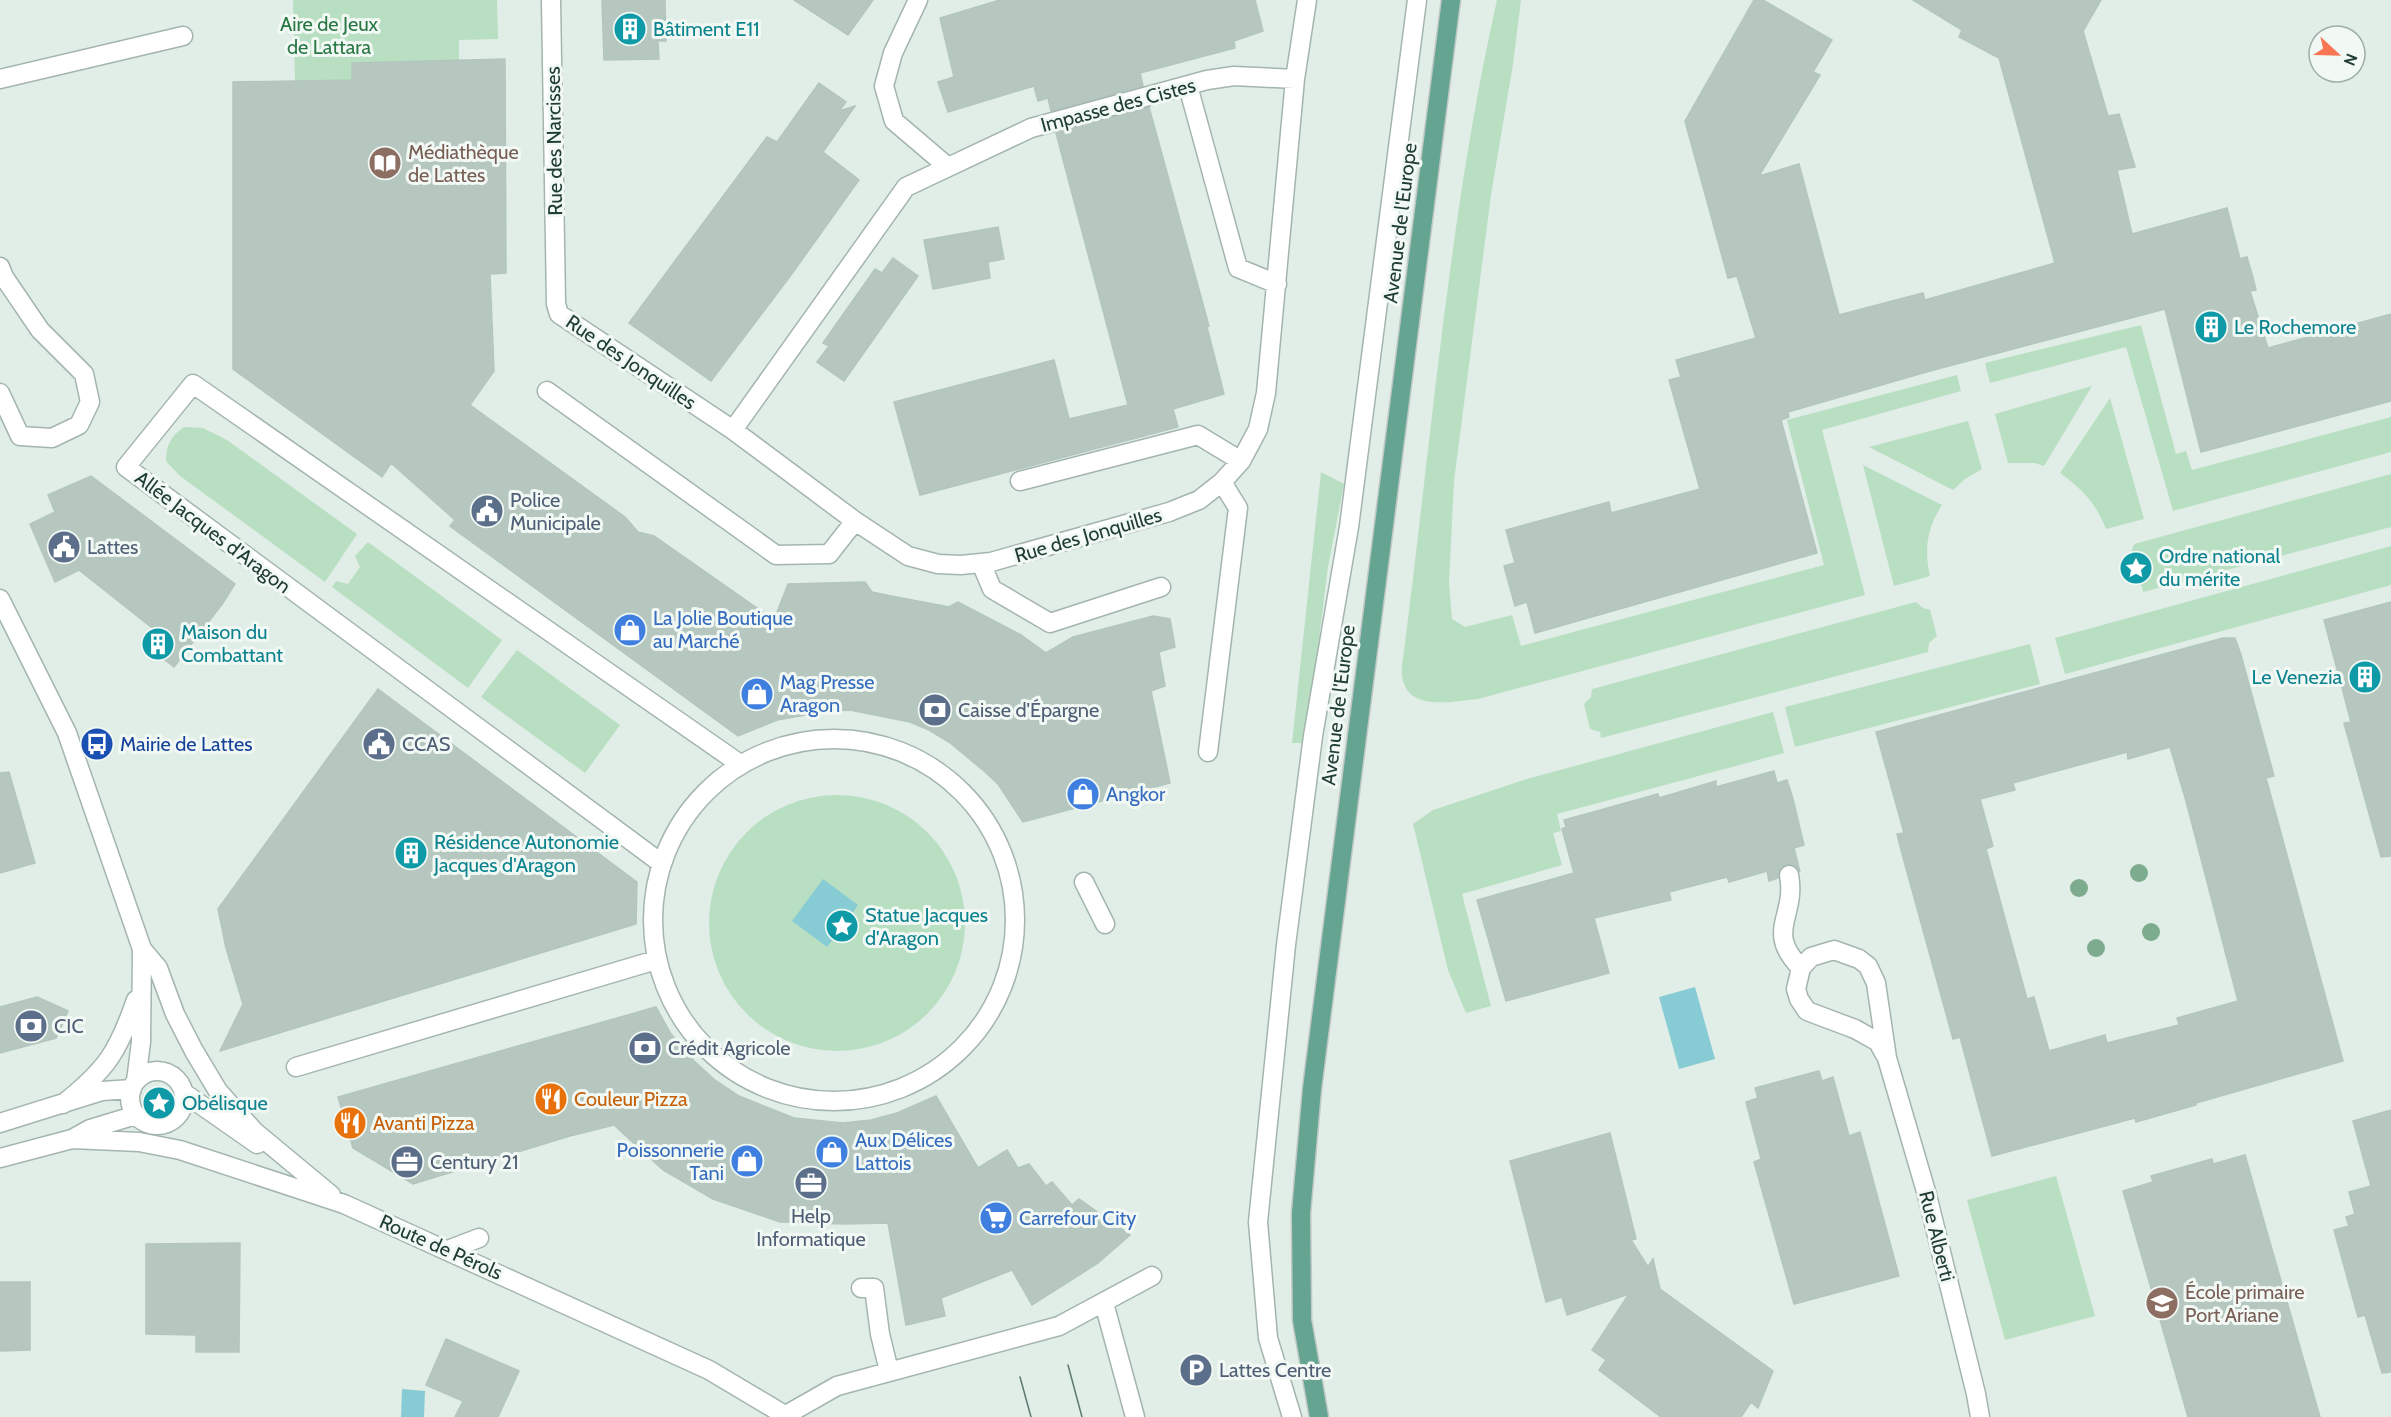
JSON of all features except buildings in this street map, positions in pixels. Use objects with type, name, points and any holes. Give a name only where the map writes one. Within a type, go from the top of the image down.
[{"type":"main road","name":"Avenue de l'Europe","points":[[1319,1417],[1302,1320],[1300,1213],[1312,1089],[1451,0]]},
{"type":"street","name":"Rue des Narcisses","points":[[551,0],[556,281]]},
{"type":"street","points":[[918,0],[893,52],[884,87],[894,121],[948,167]]},
{"type":"street","name":"Rue des Jonquilles","points":[[556,281],[556,304],[559,314],[733,430],[855,521],[908,556],[938,564],[991,562],[1169,512],[1199,500],[1222,482],[1241,461],[1258,429],[1266,393],[1296,79],[1307,0]]},
{"type":"street","points":[[1292,1417],[1268,1338],[1258,1222],[1286,945],[1313,736],[1349,527],[1417,0]]},
{"type":"street","points":[[0,79],[183,36]]},
{"type":"street","name":"Impasse des Cistes","points":[[733,430],[906,187],[1031,128],[1234,76],[1296,79]]},
{"type":"street","points":[[1188,86],[1238,268],[1277,284]]},
{"type":"street","points":[[0,267],[4,277],[40,330],[84,374],[90,402],[78,425],[52,438],[20,436],[0,393]]},
{"type":"street","name":"Allée Jacques d'Aragon","points":[[662,863],[126,467],[193,384],[741,764]]},
{"type":"street","points":[[547,391],[776,555],[829,554],[855,521]]},
{"type":"street","points":[[1020,482],[1198,435],[1241,461]]},
{"type":"street","points":[[1208,752],[1238,508],[1222,482]]},
{"type":"street","points":[[981,563],[992,589],[1050,623],[1161,587]]},
{"type":"street","points":[[0,599],[7,631],[46,686],[67,733],[142,949],[141,1042],[131,1107],[152,1132],[180,1150]]},
{"type":"street","points":[[849,738],[904,752],[952,781],[989,824],[1011,876],[1016,927],[1007,977],[984,1023],[950,1060],[906,1087],[858,1101],[813,1102],[769,1091],[730,1070],[697,1040],[672,1002],[656,960],[652,911],[662,863],[679,824],[706,790],[741,764],[793,742],[849,738]]},
{"type":"street","points":[[1789,875],[1792,891],[1782,939],[1789,956],[1801,968]]},
{"type":"street","points":[[1084,882],[1105,924]]},
{"type":"street","points":[[142,949],[158,968],[175,1014],[218,1091],[255,1132],[344,1204]]},
{"type":"street","name":"Rue Alberti","points":[[1887,1058],[1878,1042],[1855,1029],[1807,1011],[1798,999],[1796,989],[1801,968],[1811,957],[1834,950],[1859,959],[1868,966],[1876,983],[1887,1058],[1927,1195],[1980,1417]]},
{"type":"street","points":[[296,1067],[656,960]]},
{"type":"street","points":[[63,1104],[92,1081],[111,1057],[125,1032],[141,984]]},
{"type":"street","points":[[139,1118],[151,1125],[169,1123],[182,1111],[185,1061],[175,1014]]},
{"type":"street","points":[[0,1123],[102,1091],[134,1085],[143,1075],[160,1071],[176,1078],[183,1089],[247,1138],[297,1168]]},
{"type":"street","name":"Route de Pérols","points":[[0,1158],[72,1139],[90,1129],[139,1118]]},
{"type":"street","name":"Route de Pérols","points":[[72,1139],[139,1142],[180,1150],[344,1204],[709,1370],[787,1416]]},
{"type":"street","points":[[448,1250],[479,1238]]},
{"type":"street","points":[[787,1416],[837,1386],[1059,1326],[1152,1276]]},
{"type":"street","points":[[861,1288],[874,1288],[880,1335],[889,1371]]},
{"type":"street","points":[[1104,1303],[1135,1417]]},
{"type":"green space","name":"Aire de Jeux de Lattara","points":[[293,0],[497,0],[498,39],[459,40],[459,60],[352,63],[352,80],[295,82]]},
{"type":"green space","points":[[1497,0],[1521,0],[1513,64],[1491,195],[1454,481],[1449,582],[1452,619],[1465,627],[1512,615],[1521,646],[1824,565],[1787,420],[1957,375],[1961,391],[1822,430],[1865,595],[1478,699],[1432,702],[1412,695],[1405,687],[1402,666],[1454,243],[1480,81]]},
{"type":"green space","points":[[2141,325],[2176,454],[2186,451],[2192,470],[2391,417],[2391,452],[2173,511],[2126,347],[1990,383],[1985,363]]},
{"type":"green space","points":[[2092,386],[2044,466],[2035,463],[2008,463],[1995,414]]},
{"type":"green space","points":[[2110,398],[2144,519],[2106,529],[2088,497],[2060,473]]},
{"type":"green space","points":[[1968,421],[1982,469],[1965,479],[1953,490],[1869,447]]},
{"type":"green space","points":[[184,427],[203,428],[227,440],[357,534],[325,582],[180,476],[166,461],[170,441]]},
{"type":"green space","points":[[1863,465],[1942,505],[1933,522],[1928,539],[1927,557],[1930,576],[1894,586]]},
{"type":"green space","points":[[1321,472],[1344,484],[1328,567],[1306,743],[1292,743]]},
{"type":"green space","points":[[2391,474],[2391,527],[2143,592],[2142,586],[2131,583],[2126,558],[2134,544]]},
{"type":"green space","points":[[368,542],[502,640],[468,688],[332,587],[336,581],[348,584],[360,567],[355,556]]},
{"type":"green space","points":[[2391,546],[2391,585],[2065,674],[2055,638]]},
{"type":"green space","points":[[1916,602],[1930,610],[1937,636],[1929,643],[1928,652],[1601,738],[1600,732],[1590,729],[1584,704],[1591,697],[1592,689]]},
{"type":"green space","points":[[2030,644],[2040,684],[1795,747],[1785,707]]},
{"type":"green space","points":[[517,650],[620,725],[585,773],[481,697]]},
{"type":"green space","points":[[1773,712],[1784,753],[1557,814],[1561,831],[1553,833],[1562,865],[1462,894],[1491,1006],[1466,1013],[1448,970],[1413,824],[1433,810],[1527,779]]},
{"type":"green space","points":[[837,795],[874,800],[897,810],[928,832],[950,863],[960,886],[965,923],[960,960],[950,983],[928,1014],[897,1036],[874,1046],[837,1051],[800,1046],[777,1036],[746,1014],[724,983],[714,960],[709,923],[714,886],[724,863],[746,832],[777,810],[800,800]]},
{"type":"green space","points":[[2056,1176],[2095,1316],[2005,1340],[1967,1200]]},
{"type":"water","points":[[823,879],[858,905],[848,920],[837,912],[827,926],[837,934],[827,947],[792,921]]},
{"type":"water","points":[[1695,987],[1715,1059],[1679,1069],[1659,997]]},
{"type":"water","points":[[402,1389],[425,1391],[424,1417],[401,1417]]},
{"type":"tram line","points":[[1068,1365],[1082,1417]]},
{"type":"tram line","points":[[1020,1377],[1031,1417]]},
{"type":"place","name":"Bâtiment E11","points":[[630,29]]},
{"type":"place","name":"Médiathèque de Lattes","points":[[385,163]]},
{"type":"place","name":"Le Rochemore","points":[[2211,327]]},
{"type":"place","name":"Police Municipale","points":[[487,511]]},
{"type":"place","name":"Lattes","points":[[64,547]]},
{"type":"place","name":"Ordre national du mérite","points":[[2136,568]]},
{"type":"place","name":"La Jolie Boutique au Marché","points":[[630,630]]},
{"type":"place","name":"Maison du Combattant","points":[[158,644]]},
{"type":"place","name":"Le Venezia","points":[[2365,677]]},
{"type":"place","name":"Mag Presse Aragon","points":[[757,694]]},
{"type":"place","name":"Caisse d'Épargne","points":[[935,710]]},
{"type":"place","name":"Mairie de Lattes","points":[[97,744]]},
{"type":"place","name":"CCAS","points":[[379,744]]},
{"type":"place","name":"Angkor","points":[[1083,794]]},
{"type":"place","name":"Résidence Autonomie Jacques d'Aragon","points":[[411,853]]},
{"type":"place","name":"Statue Jacques d'Aragon","points":[[842,926]]},
{"type":"place","name":"CIC","points":[[31,1026]]},
{"type":"place","name":"Crédit Agricole","points":[[645,1048]]},
{"type":"place","name":"Couleur Pizza","points":[[551,1099]]},
{"type":"place","name":"Obélisque","points":[[159,1103]]},
{"type":"place","name":"Avanti Pizza","points":[[350,1123]]},
{"type":"place","name":"Aux Délices Lattois","points":[[832,1152]]},
{"type":"place","name":"Poissonnerie Tani","points":[[747,1161]]},
{"type":"place","name":"Century 21","points":[[407,1162]]},
{"type":"place","name":"Help Informatique","points":[[811,1183]]},
{"type":"place","name":"Carrefour City","points":[[996,1218]]},
{"type":"place","name":"École primaire Port Ariane","points":[[2162,1303]]},
{"type":"place","name":"Lattes Centre","points":[[1196,1370]]}]
